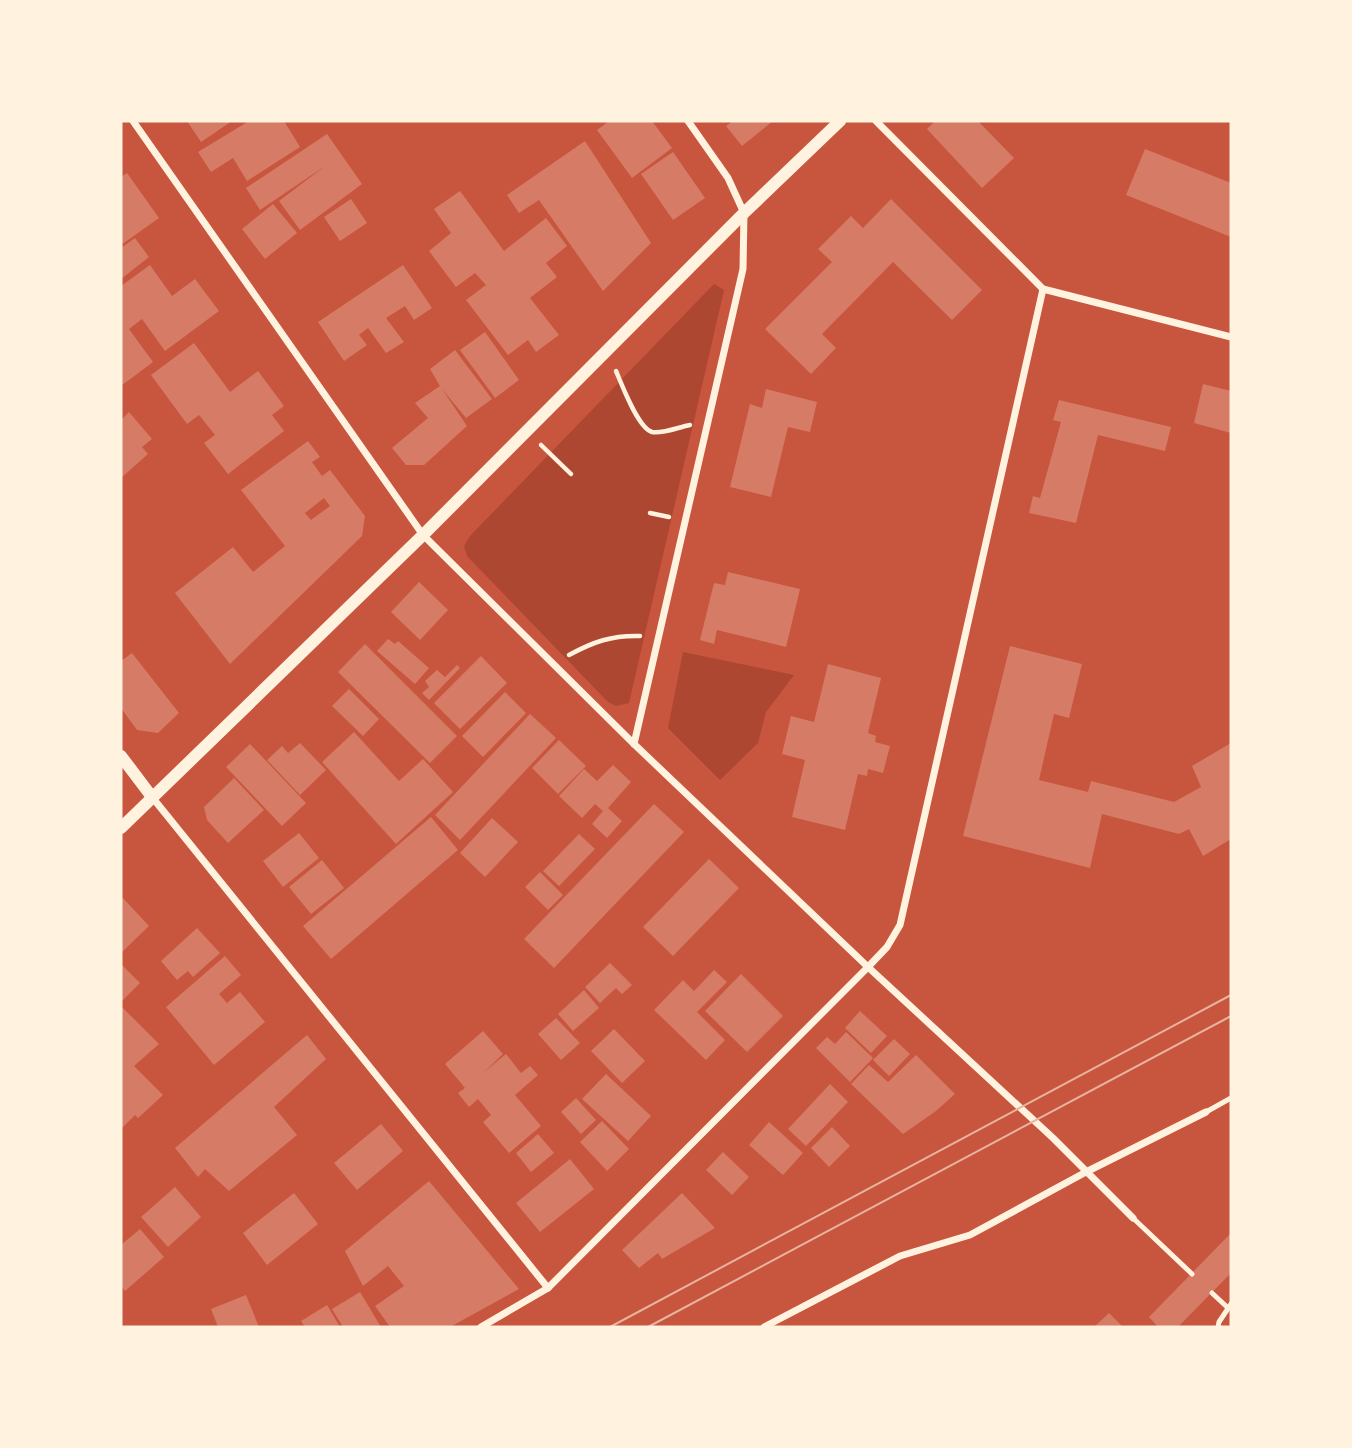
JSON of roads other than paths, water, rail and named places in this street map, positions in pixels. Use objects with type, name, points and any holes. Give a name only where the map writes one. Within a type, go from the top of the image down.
[{"type":"street","points":[[133,121],[423,535],[634,744],[868,967],[1053,1138],[1133,1218]]},
{"type":"street","points":[[634,744],[743,269],[744,213],[728,178],[688,121]]},
{"type":"street","points":[[121,828],[423,535],[744,213],[840,121]]},
{"type":"street","points":[[876,121],[1043,289],[1231,337]]},
{"type":"street","points":[[481,1327],[548,1287],[868,967],[887,947],[900,925],[1043,289]]},
{"type":"street","points":[[121,756],[548,1287]]},
{"type":"street","points":[[764,1327],[900,1256],[970,1235],[1086,1172],[1206,1112]]},
{"type":"lane","points":[[1206,1112],[1231,1098]]},
{"type":"lane","points":[[1133,1218],[1192,1274]]},
{"type":"lane","points":[[1212,1293],[1229,1306],[1218,1327]]},
{"type":"tram line","points":[[610,1327],[1231,995]]},
{"type":"tram line","points":[[648,1327],[1231,1016]]}]
